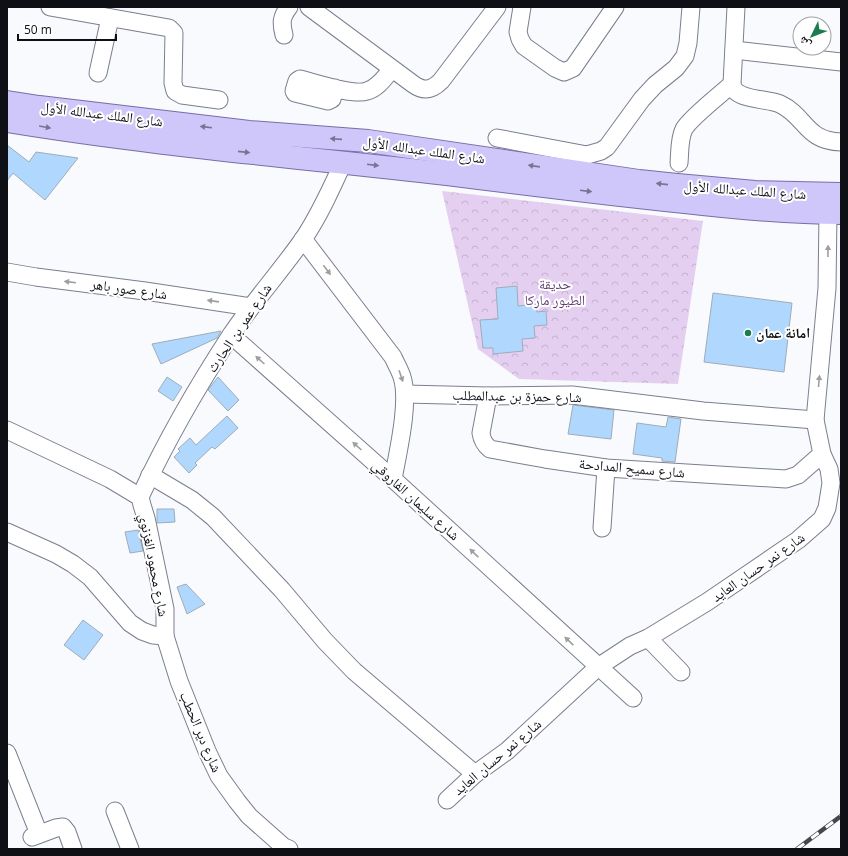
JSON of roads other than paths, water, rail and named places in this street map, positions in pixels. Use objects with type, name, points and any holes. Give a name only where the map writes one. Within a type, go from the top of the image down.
[{"type":"main road","name":"شارع الملك عبدالله الأول","points":[[7,102],[249,132],[368,141],[654,183],[755,192],[841,194]]},
{"type":"main road","name":"شارع الملك عبدالله الأول","points":[[7,121],[187,146],[645,198],[753,209],[835,213]]},
{"type":"street","points":[[50,7],[169,28],[172,30],[174,37],[173,83],[175,91],[182,95],[218,100]]},
{"type":"street","points":[[284,35],[282,16],[289,7]]},
{"type":"street","points":[[309,7],[392,69],[419,88],[425,90],[432,89],[441,81],[496,7]]},
{"type":"street","points":[[522,7],[518,32],[524,46],[555,68],[564,72],[573,68],[615,7]]},
{"type":"street","points":[[497,138],[580,155],[594,154],[601,151],[611,141],[642,99],[655,85],[676,68],[685,56],[688,42],[691,7]]},
{"type":"street","points":[[736,7],[732,88],[737,94],[780,104],[792,112],[816,136],[829,141],[841,142]]},
{"type":"street","points":[[98,73],[110,18]]},
{"type":"street","points":[[734,50],[841,62]]},
{"type":"street","points":[[335,88],[360,93],[368,91],[374,88],[392,69]]},
{"type":"street","points":[[679,163],[681,140],[684,129],[732,84]]},
{"type":"street","name":"شارع عمر بن الحارث","points":[[140,497],[150,475],[193,398],[231,335],[303,238],[321,211],[343,163]]},
{"type":"street","name":"شارع نمر حسان العايد","points":[[447,800],[475,774],[507,751],[598,667],[630,646],[648,638],[686,616],[798,540],[822,519],[827,508],[831,483],[829,469],[822,454],[815,420],[835,213]]},
{"type":"street","points":[[303,238],[393,357],[402,377],[405,394],[401,433],[393,479]]},
{"type":"street","name":"شارع صور باهر","points":[[7,272],[251,307]]},
{"type":"street","name":"شارع سليمان الفاروقي","points":[[231,335],[393,479],[633,698]]},
{"type":"street","name":"شارع حمزة بن عبدالمطلب","points":[[405,394],[488,396],[572,395],[703,411],[815,420]]},
{"type":"street","name":"شارع سميح المدادحة","points":[[488,396],[482,433],[484,443],[490,449],[545,459],[606,468],[786,479],[798,475],[822,454]]},
{"type":"street","name":"شارع محمود الغزنوي","points":[[7,430],[110,479],[140,497],[146,518],[165,609],[165,636],[153,635],[142,631],[130,623],[90,577],[73,564],[56,554],[7,532]]},
{"type":"street","points":[[602,528],[606,468]]},
{"type":"street","points":[[150,475],[192,500],[213,517],[282,590],[325,641],[354,671],[475,774]]},
{"type":"street","name":"شارع دير الحطب","points":[[165,636],[178,681],[219,776],[249,816],[284,847],[289,849]]},
{"type":"street","points":[[648,638],[681,672]]},
{"type":"street","points":[[7,753],[36,835],[62,827],[67,832],[73,849]]},
{"type":"street","points":[[115,811],[130,849]]},
{"type":"railway","points":[[797,849],[841,816]]},
{"type":"place","name":"امانة عمان","points":[[748,333]]},
{"type":"park label","name":"حديقة الطيور ماركا","points":[[555,292]]}]
